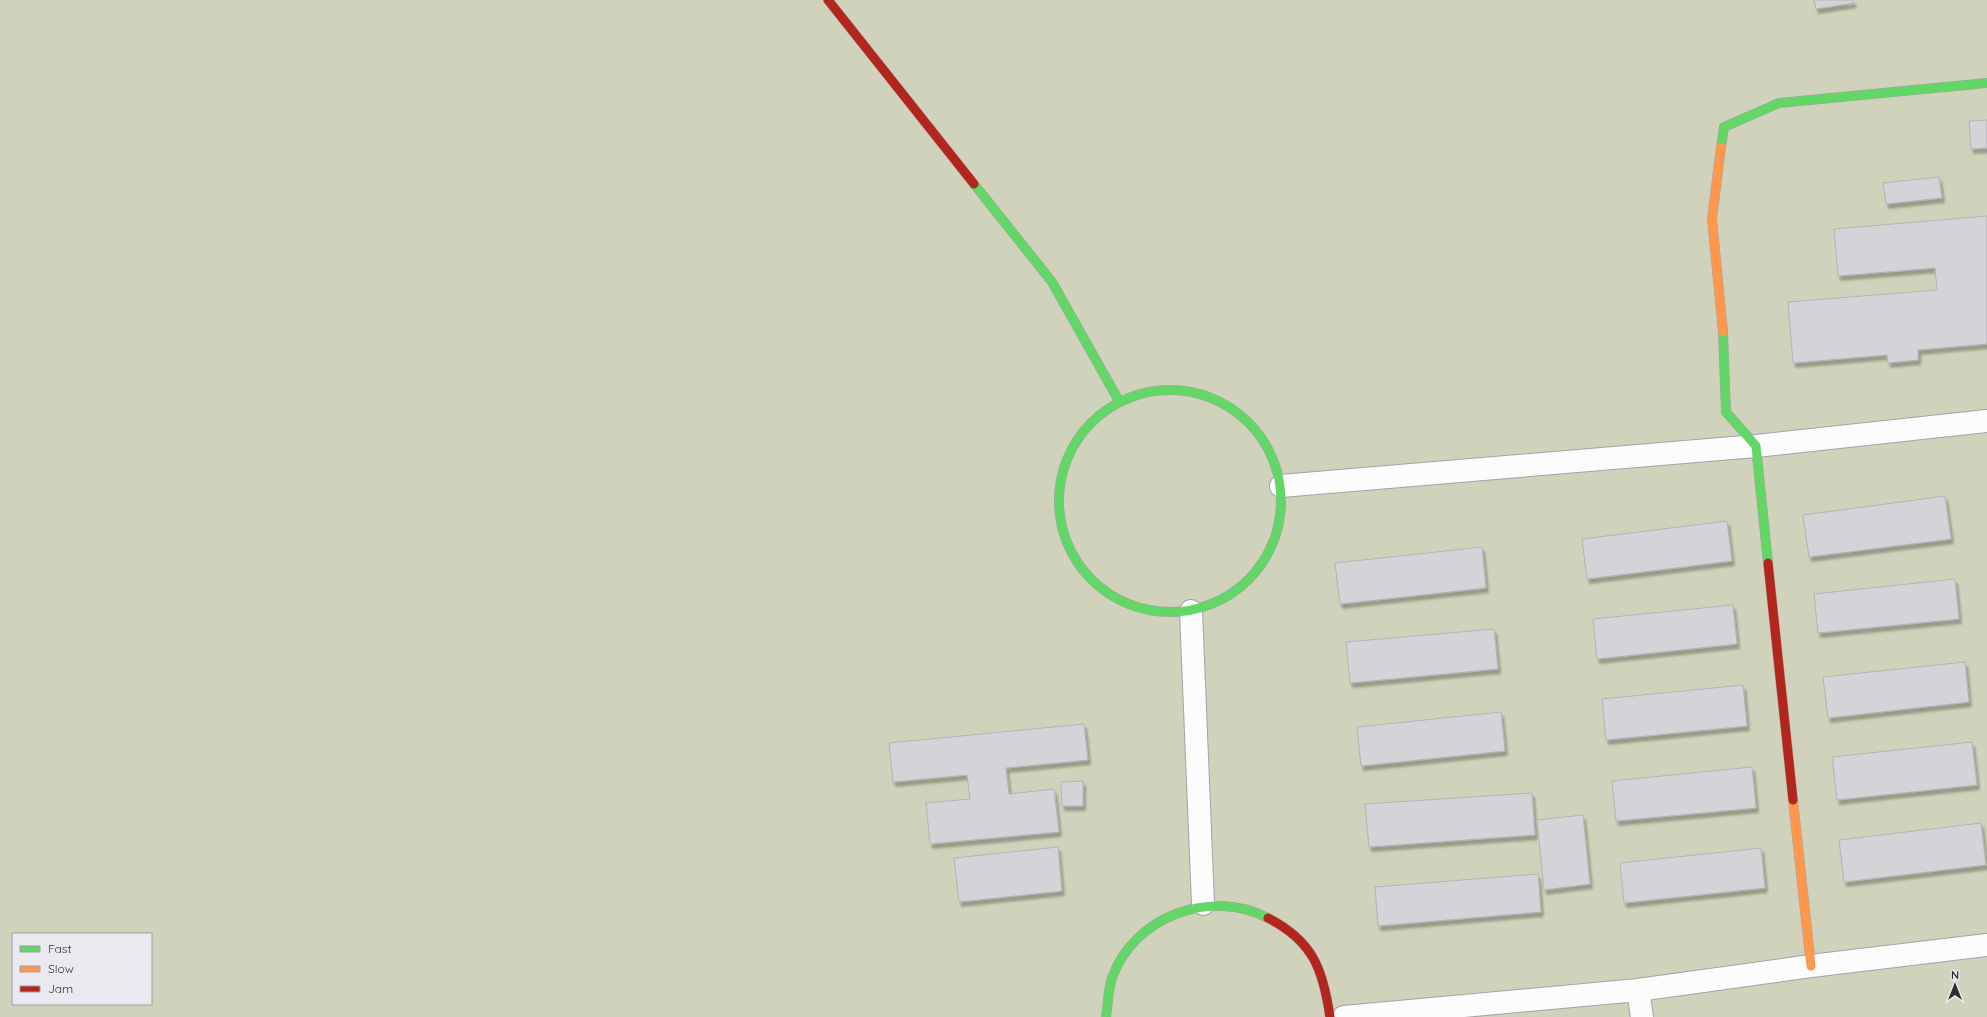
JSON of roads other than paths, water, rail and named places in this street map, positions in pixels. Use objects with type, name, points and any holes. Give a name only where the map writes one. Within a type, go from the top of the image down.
[{"type":"street","points":[[828,0],[1052,282],[1119,401]]},
{"type":"street","points":[[1811,966],[1756,446],[1726,412],[1723,333],[1712,219],[1724,127],[1779,103],[1987,83]]},
{"type":"street","points":[[1153,390],[1188,390],[1222,402],[1251,423],[1271,452],[1282,486],[1281,519],[1270,552],[1251,579],[1223,600],[1191,611],[1155,612],[1121,601],[1092,582],[1070,553],[1059,520],[1059,485],[1070,450],[1090,422],[1119,401],[1153,390]]},
{"type":"street","points":[[1282,486],[1756,446],[1987,421]]},
{"type":"street","points":[[1191,611],[1203,904]]},
{"type":"street","points":[[1106,1017],[1106,998],[1117,964],[1139,935],[1168,914],[1203,904],[1235,905],[1266,914],[1293,932],[1313,957],[1326,986],[1330,1017]]},
{"type":"street","points":[[1344,1017],[1638,990],[1811,966],[1987,945]]},
{"type":"street","points":[[1638,990],[1642,1017]]}]
